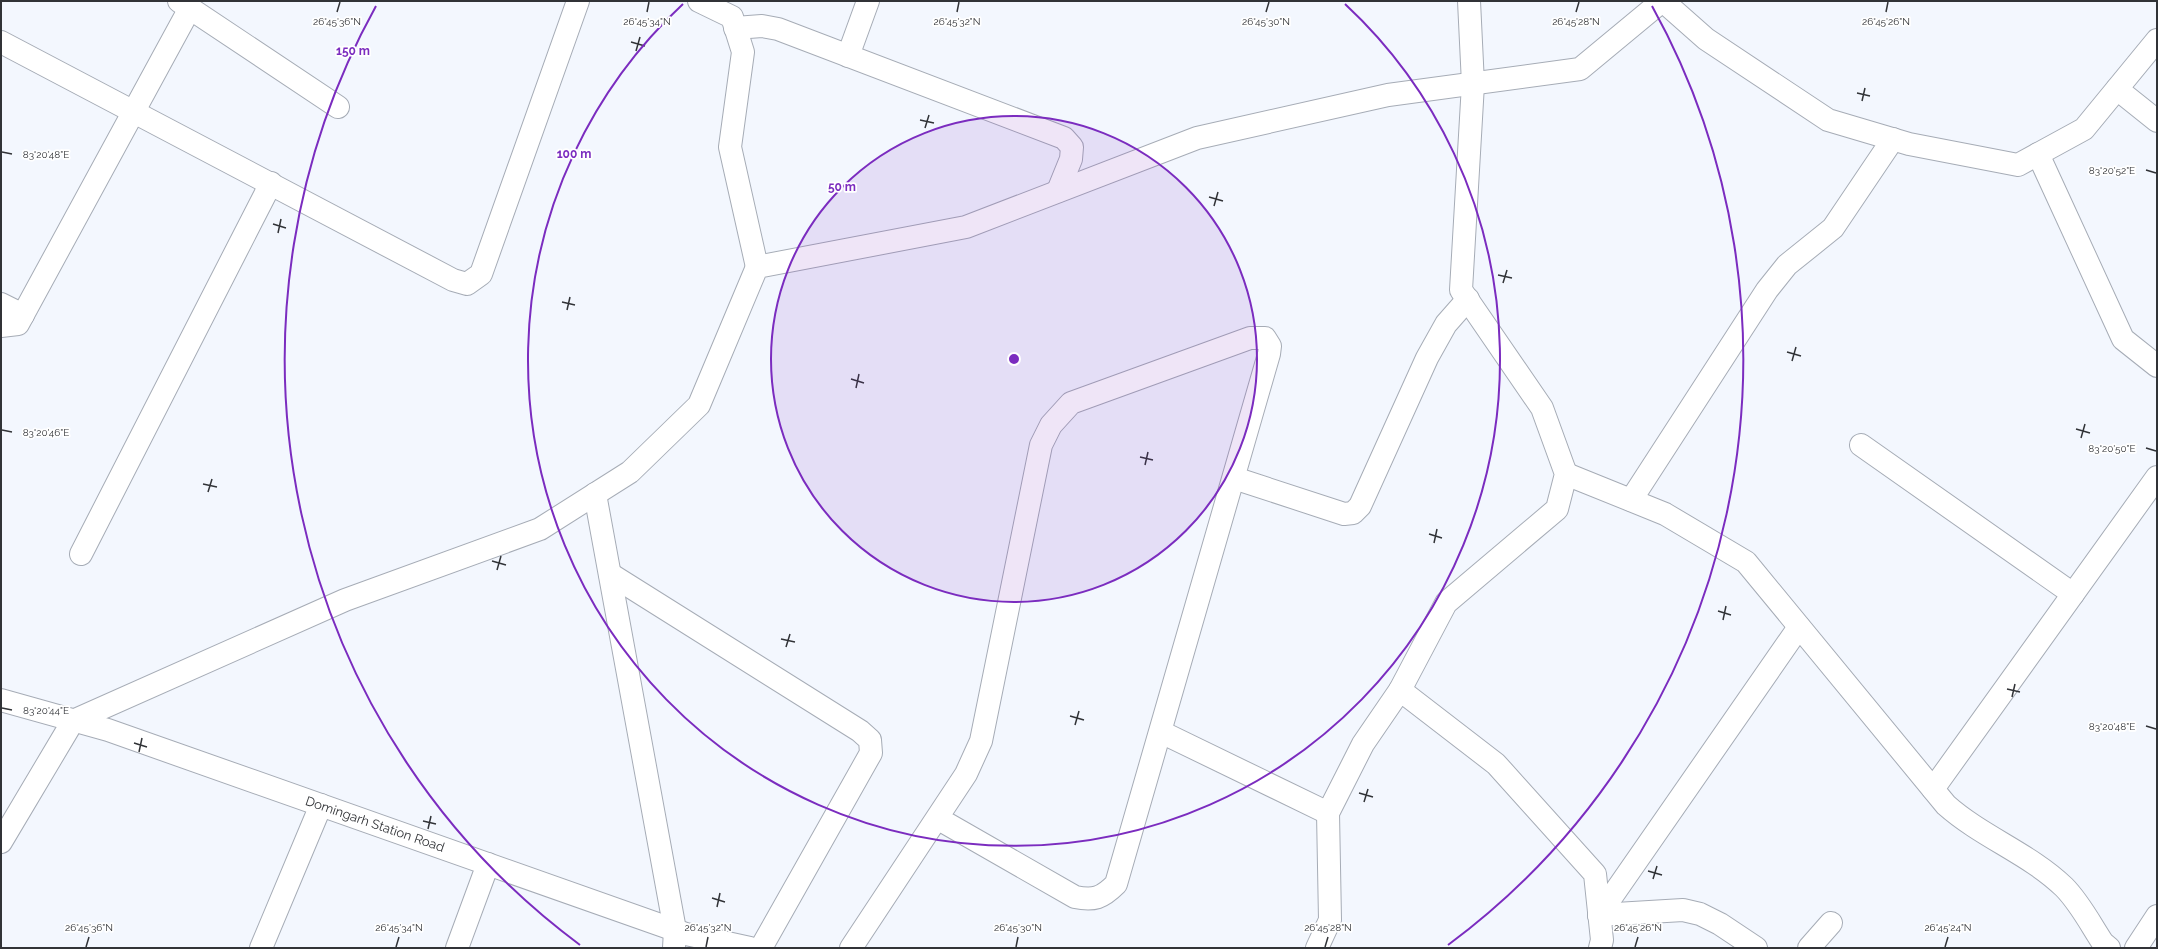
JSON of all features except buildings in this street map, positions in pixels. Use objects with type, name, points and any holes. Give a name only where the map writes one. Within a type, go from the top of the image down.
[{"type":"street","points":[[1,42],[135,111],[453,280],[468,284],[481,274],[578,1]]},
{"type":"street","points":[[1,842],[73,721],[345,600],[540,529],[630,472],[699,405],[757,267],[730,148],[743,52],[732,17],[699,1]]},
{"type":"street","points":[[848,56],[868,1]]},
{"type":"street","points":[[1317,948],[1330,920],[1328,813],[1363,744],[1400,690],[1446,603],[1557,509],[1566,474],[1542,408],[1461,290],[1473,84],[1469,1]]},
{"type":"street","points":[[757,267],[966,226],[1197,138],[1388,95],[1580,69],[1663,1],[1706,39],[1828,120],[1893,139],[2018,165],[2084,129],[2157,40]]},
{"type":"street","points":[[1,326],[18,324],[135,111],[184,5],[338,107]]},
{"type":"street","points":[[735,28],[762,26],[778,30],[1064,138],[1072,148],[1071,159],[1058,191]]},
{"type":"street","points":[[2117,89],[2157,121]]},
{"type":"street","points":[[1631,500],[1767,290],[1787,265],[1833,228],[1893,139]]},
{"type":"street","points":[[2038,154],[2123,339],[2157,366]]},
{"type":"street","points":[[81,554],[271,184]]},
{"type":"street","points":[[1234,478],[1344,514],[1353,513],[1360,506],[1427,358],[1446,324],[1468,299]]},
{"type":"street","points":[[1,304],[23,315]]},
{"type":"street","points":[[851,948],[966,774],[981,741],[1041,445],[1051,425],[1071,403],[1250,338],[1265,338],[1270,346],[1269,354],[1116,884],[1107,893],[1090,900],[1075,897],[937,818]]},
{"type":"street","points":[[1861,445],[2073,594]]},
{"type":"street","points":[[1566,474],[1665,514],[1746,562],[1933,789],[1959,816],[2044,870],[2065,888],[2103,943],[2109,948]]},
{"type":"street","points":[[1933,789],[2157,477]]},
{"type":"street","points":[[595,494],[674,939]]},
{"type":"street","points":[[610,574],[860,731],[870,740],[870,753],[761,948]]},
{"type":"street","points":[[1599,915],[1799,627]]},
{"type":"street","points":[[1400,690],[1496,764],[1595,874],[1602,940],[1600,948]]},
{"type":"street","name":"Domingarh Station Road","points":[[1,700],[108,730],[488,864],[674,939],[750,948]]},
{"type":"street","points":[[1161,732],[1328,813]]},
{"type":"street","points":[[261,948],[321,805]]},
{"type":"street","points":[[457,948],[488,864]]},
{"type":"street","points":[[1599,915],[1683,910],[1700,914],[1720,924],[1756,948]]},
{"type":"street","points":[[2136,948],[2157,916]]},
{"type":"street","points":[[1809,948],[1831,923]]}]
